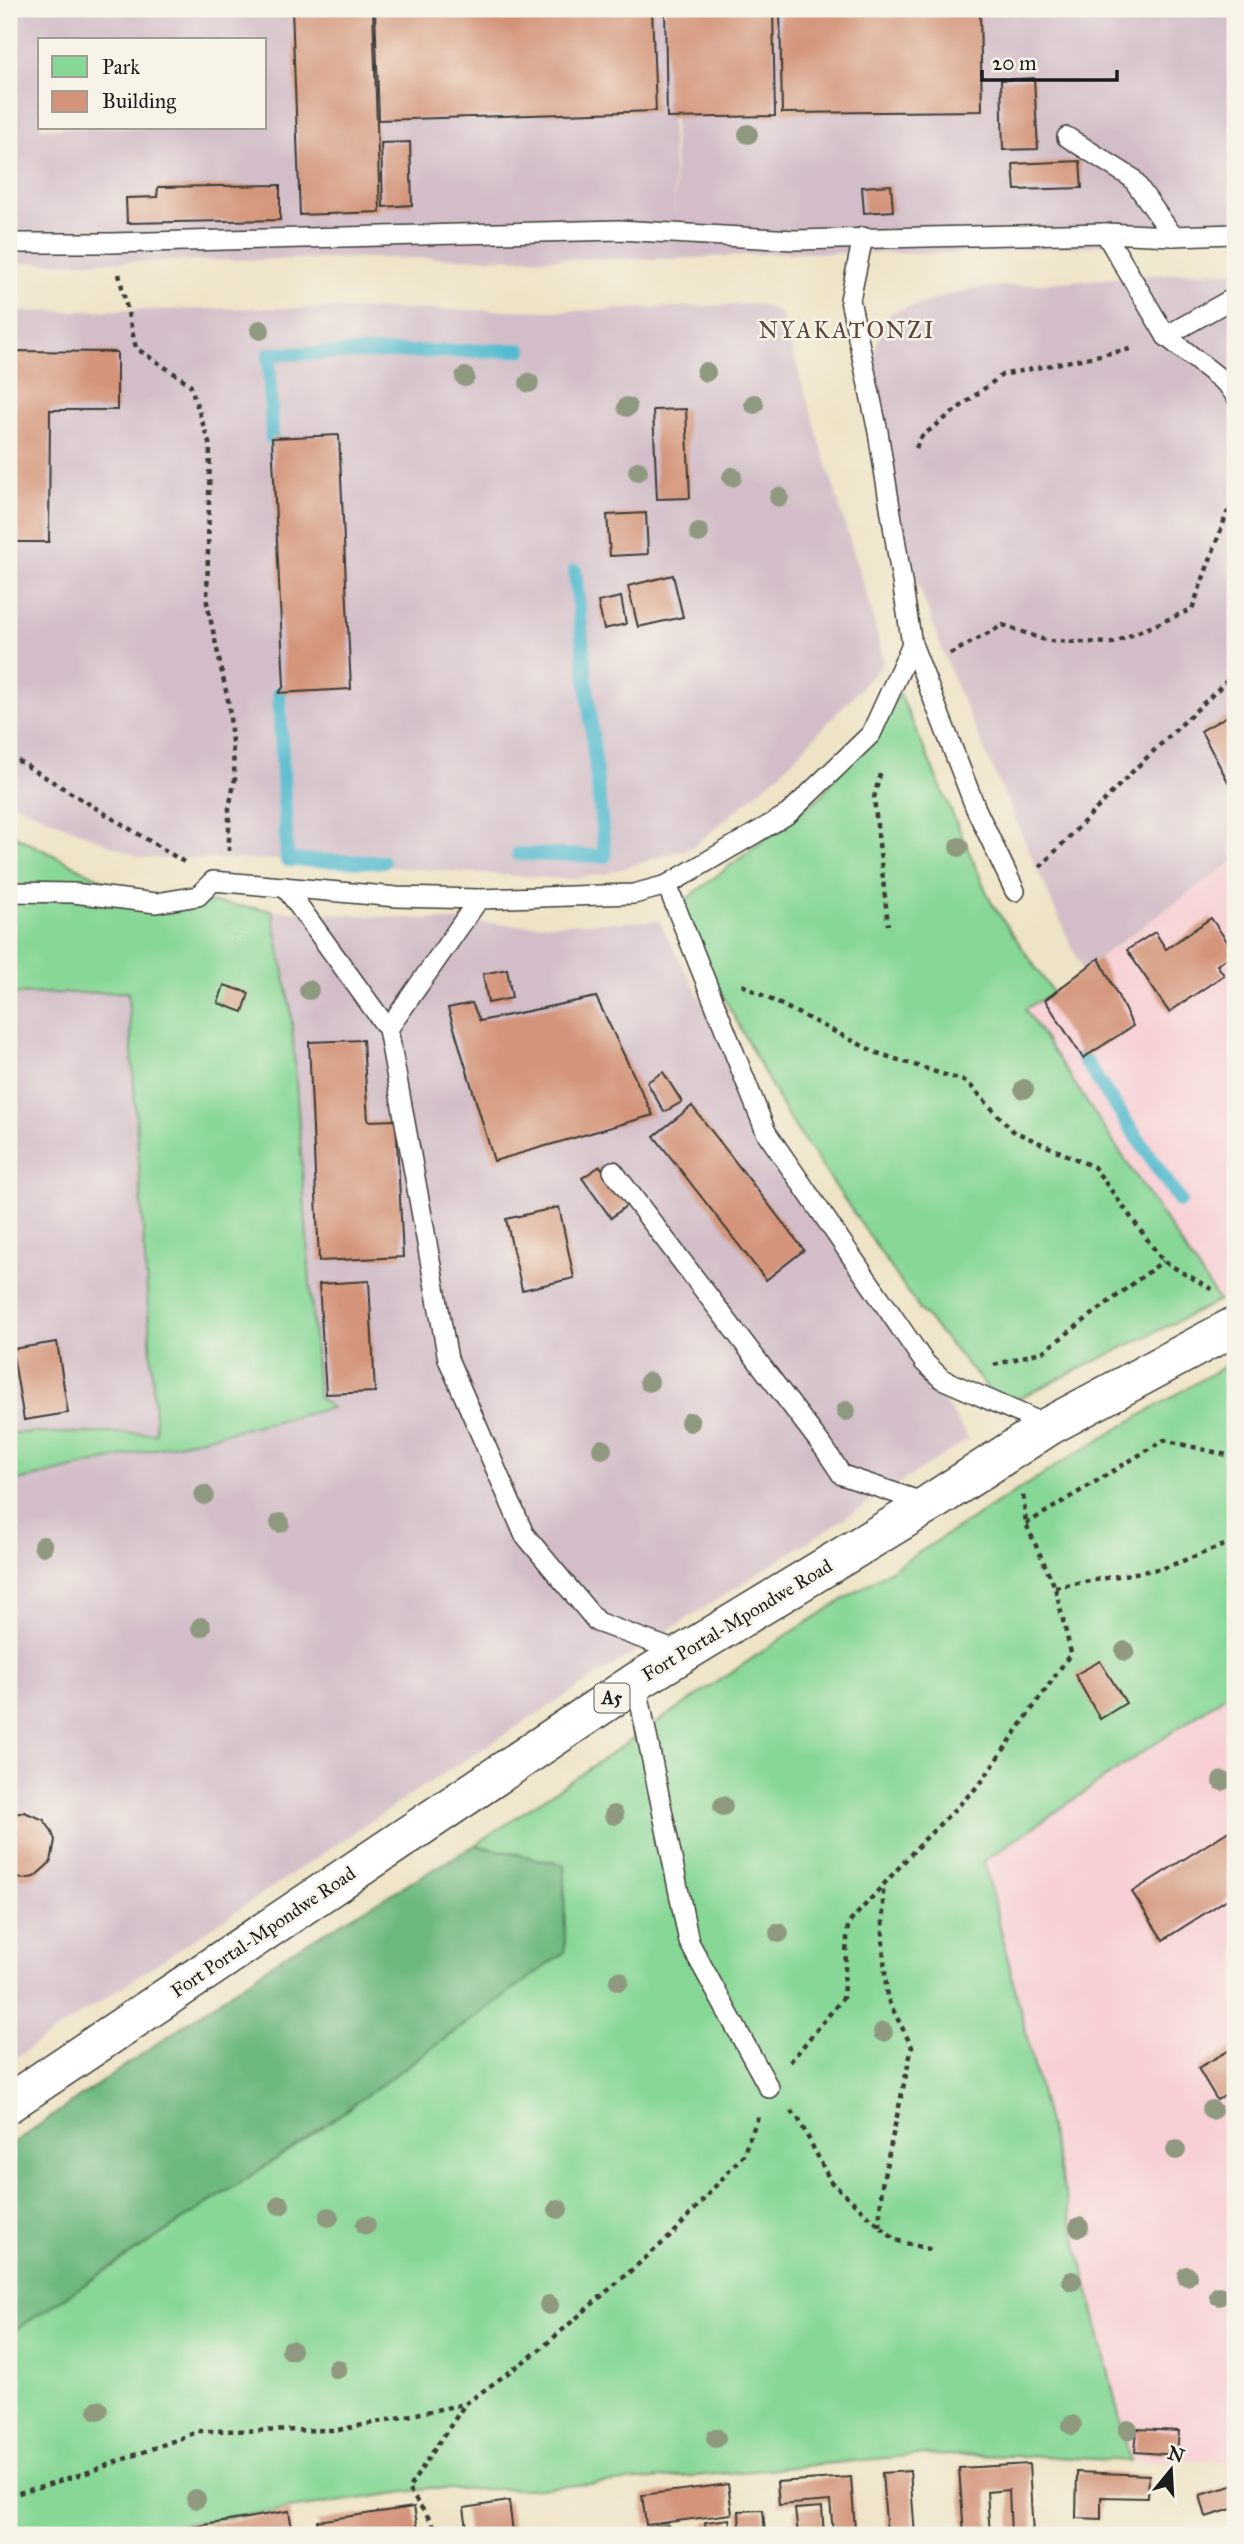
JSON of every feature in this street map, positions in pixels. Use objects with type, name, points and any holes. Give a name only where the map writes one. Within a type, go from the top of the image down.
[{"type":"highway","name":"Fort Portal-Mpondwe Road","points":[[9,2103],[636,1682],[929,1504],[1229,1310]]},
{"type":"lane","points":[[1067,136],[1132,178],[1173,236]]},
{"type":"lane","points":[[9,243],[111,243],[620,230],[796,240],[1105,233],[1173,236],[1235,234]]},
{"type":"lane","points":[[1105,233],[1166,336],[1228,385],[1235,394]]},
{"type":"lane","points":[[863,237],[850,300],[890,499],[912,644],[975,809],[1014,891]]},
{"type":"lane","points":[[1166,336],[1235,297]]},
{"type":"lane","points":[[9,892],[73,893],[156,903],[198,896],[222,882],[397,897],[479,899],[634,894],[667,885],[788,814],[871,734],[912,644]]},
{"type":"lane","points":[[667,885],[766,1132],[924,1362],[942,1379],[1049,1426]]},
{"type":"lane","points":[[285,887],[387,1029],[448,1359],[524,1534],[597,1622],[682,1653]]},
{"type":"lane","points":[[387,1029],[479,899]]},
{"type":"lane","points":[[613,1171],[816,1436],[842,1475],[929,1504]]},
{"type":"lane","points":[[636,1682],[689,1942],[769,2088]]},
{"type":"path","points":[[9,755],[222,882],[229,807],[236,779],[229,705],[207,603],[210,446],[190,384],[136,348],[111,243]]},
{"type":"path","points":[[890,499],[922,436],[1002,374],[1147,346],[1166,336]]},
{"type":"path","points":[[921,669],[1003,625],[1048,641],[1113,643],[1192,609],[1227,513],[1235,508]]},
{"type":"path","points":[[1014,891],[1235,673]]},
{"type":"path","points":[[880,772],[874,798],[888,925]]},
{"type":"path","points":[[698,962],[877,1053],[967,1082],[1013,1130],[1094,1167],[1163,1261],[1229,1310]]},
{"type":"path","points":[[942,1379],[1044,1351],[1163,1261]]},
{"type":"path","points":[[1026,1524],[1164,1440],[1235,1457]]},
{"type":"path","points":[[441,2535],[408,2489],[465,2404],[537,2352],[673,2234],[743,2155],[769,2088],[843,1998],[848,1924],[920,1844],[980,1784],[1071,1653],[1055,1587],[1026,1524],[1017,1447]]},
{"type":"path","points":[[1055,1587],[1164,1568],[1235,1541]]},
{"type":"path","points":[[879,2226],[882,2185],[912,2047],[887,1998],[883,1946],[884,1885]]},
{"type":"path","points":[[769,2088],[798,2118],[831,2182],[895,2240],[932,2250]]},
{"type":"path","points":[[9,2496],[89,2472],[200,2431],[338,2430],[465,2404]]},
{"type":"shaded area","points":[[9,9],[667,9],[675,223],[674,9],[1235,9],[1235,235],[980,253],[780,253],[676,259],[384,258],[9,263]]},
{"type":"shaded area","points":[[1202,271],[1235,272],[1235,860],[1082,970],[953,679],[875,466],[864,379],[889,313],[971,289]]},
{"type":"shaded area","points":[[759,304],[781,314],[872,613],[884,663],[782,771],[693,847],[604,874],[566,879],[287,860],[141,858],[13,803],[9,804],[9,312],[265,308],[571,311]]},
{"type":"shaded area","points":[[1235,860],[1235,1291],[1219,1301],[1024,1009],[1053,993]]},
{"type":"shaded area","points":[[272,910],[519,925],[659,921],[792,1171],[969,1439],[424,1786],[9,2062],[9,1483],[318,1397],[291,1011]]},
{"type":"shaded area","points":[[128,992],[157,1433],[9,1433],[9,995]]},
{"type":"shaded area","points":[[1235,1689],[1235,2461],[1130,2461],[984,1861]]},
{"type":"green space","points":[[900,694],[991,902],[1053,993],[1025,1009],[1219,1301],[1003,1406],[920,1310],[786,1114],[676,907],[820,797]]},
{"type":"green space","points":[[9,833],[129,893],[272,910],[291,1011],[318,1397],[332,1408],[9,1483],[9,1433],[156,1433],[128,992],[9,994]]},
{"type":"green space","points":[[1235,1360],[1235,1689],[984,1861],[1130,2461],[1035,2456],[918,2455],[527,2489],[427,2489],[185,2524],[140,2535],[9,2535],[9,2334],[299,2144],[565,1952],[564,1865],[475,1845],[787,1635],[1072,1456]]},
{"type":"green space","points":[[475,1845],[564,1865],[565,1952],[299,2144],[9,2334],[9,2146],[282,1957]]},
{"type":"building","points":[[292,9],[373,9],[380,212],[300,215]]},
{"type":"building","points":[[375,9],[652,9],[656,111],[379,120]]},
{"type":"building","points":[[665,9],[773,9],[775,116],[667,118]]},
{"type":"building","points":[[780,9],[980,9],[982,111],[782,113]]},
{"type":"building","points":[[1034,78],[1038,149],[1003,150],[1001,80]]},
{"type":"building","points":[[410,142],[412,205],[383,207],[381,143]]},
{"type":"building","points":[[1080,161],[1082,188],[1015,190],[1013,164]]},
{"type":"building","points":[[280,185],[280,220],[127,223],[126,198],[157,197],[158,187]]},
{"type":"building","points":[[891,185],[893,211],[864,213],[862,187]]},
{"type":"building","points":[[9,351],[117,352],[117,410],[50,410],[49,542],[9,542]]},
{"type":"building","points":[[686,409],[690,498],[657,499],[653,410]]},
{"type":"building","points":[[339,435],[351,689],[279,693],[284,686],[272,438]]},
{"type":"building","points":[[646,513],[648,554],[610,556],[607,515]]},
{"type":"building","points":[[673,575],[683,617],[638,627],[628,586]]},
{"type":"building","points":[[621,597],[626,624],[604,629],[598,602]]},
{"type":"building","points":[[1235,712],[1235,788],[1232,789],[1201,731]]},
{"type":"building","points":[[1211,918],[1235,953],[1217,965],[1224,975],[1169,1012],[1127,950],[1155,932],[1166,949]]},
{"type":"building","points":[[1099,958],[1133,1026],[1083,1058],[1045,1000]]},
{"type":"building","points":[[507,969],[512,998],[488,1003],[483,974]]},
{"type":"building","points":[[224,985],[249,993],[243,1012],[218,1003]]},
{"type":"building","points":[[596,997],[653,1115],[494,1161],[448,1008],[472,1003],[480,1021]]},
{"type":"building","points":[[363,1040],[368,1121],[396,1120],[403,1257],[319,1261],[309,1042]]},
{"type":"building","points":[[663,1072],[682,1102],[664,1112],[647,1082]]},
{"type":"building","points":[[692,1106],[804,1250],[766,1280],[654,1136]]},
{"type":"building","points":[[600,1166],[628,1204],[611,1218],[582,1178]]},
{"type":"building","points":[[559,1207],[574,1278],[522,1290],[506,1219]]},
{"type":"building","points":[[369,1281],[375,1392],[326,1394],[319,1284]]},
{"type":"building","points":[[57,1342],[68,1413],[24,1420],[12,1349]]},
{"type":"building","points":[[1100,1661],[1126,1703],[1100,1719],[1075,1675]]},
{"type":"building","points":[[24,1812],[44,1820],[55,1840],[51,1862],[34,1877],[23,1879],[9,1876],[9,1815]]},
{"type":"building","points":[[1235,1827],[1235,1894],[1163,1940],[1132,1892]]},
{"type":"building","points":[[1235,2047],[1235,2090],[1217,2100],[1198,2068]]},
{"type":"building","points":[[1137,2429],[1179,2431],[1177,2455],[1135,2452]]},
{"type":"building","points":[[1029,2464],[1033,2535],[1011,2535],[1009,2490],[987,2492],[990,2535],[964,2535],[959,2468]]},
{"type":"building","points":[[910,2471],[915,2535],[887,2535],[882,2473]]},
{"type":"building","points":[[1077,2472],[1149,2475],[1148,2498],[1101,2497],[1101,2519],[1076,2518]]},
{"type":"building","points":[[851,2477],[855,2530],[833,2532],[830,2501],[779,2505],[777,2482]]},
{"type":"building","points":[[728,2484],[732,2514],[646,2525],[642,2495]]},
{"type":"building","points":[[1235,2485],[1235,2508],[1206,2517],[1200,2495]]},
{"type":"building","points":[[509,2501],[513,2532],[468,2535],[464,2508]]},
{"type":"building","points":[[414,2507],[419,2535],[319,2535],[317,2521]]},
{"type":"building","points":[[822,2507],[824,2535],[798,2535],[795,2509]]},
{"type":"building","points":[[763,2510],[765,2535],[740,2535],[739,2511]]},
{"type":"building","points":[[289,2511],[293,2535],[175,2535],[174,2530]]},
{"type":"building","points":[[729,2519],[732,2535],[707,2535],[705,2522]]},
{"type":"building","points":[[668,2525],[670,2535],[645,2535],[644,2528]]},
{"type":"waterway","points":[[272,438],[269,354],[521,350]]},
{"type":"waterway","points":[[518,854],[605,856],[575,571]]},
{"type":"waterway","points":[[279,693],[287,860],[383,862]]},
{"type":"waterway","points":[[1083,1058],[1180,1201]]},
{"type":"district","name":"NYAKATONZI","points":[[847,330]]}]
